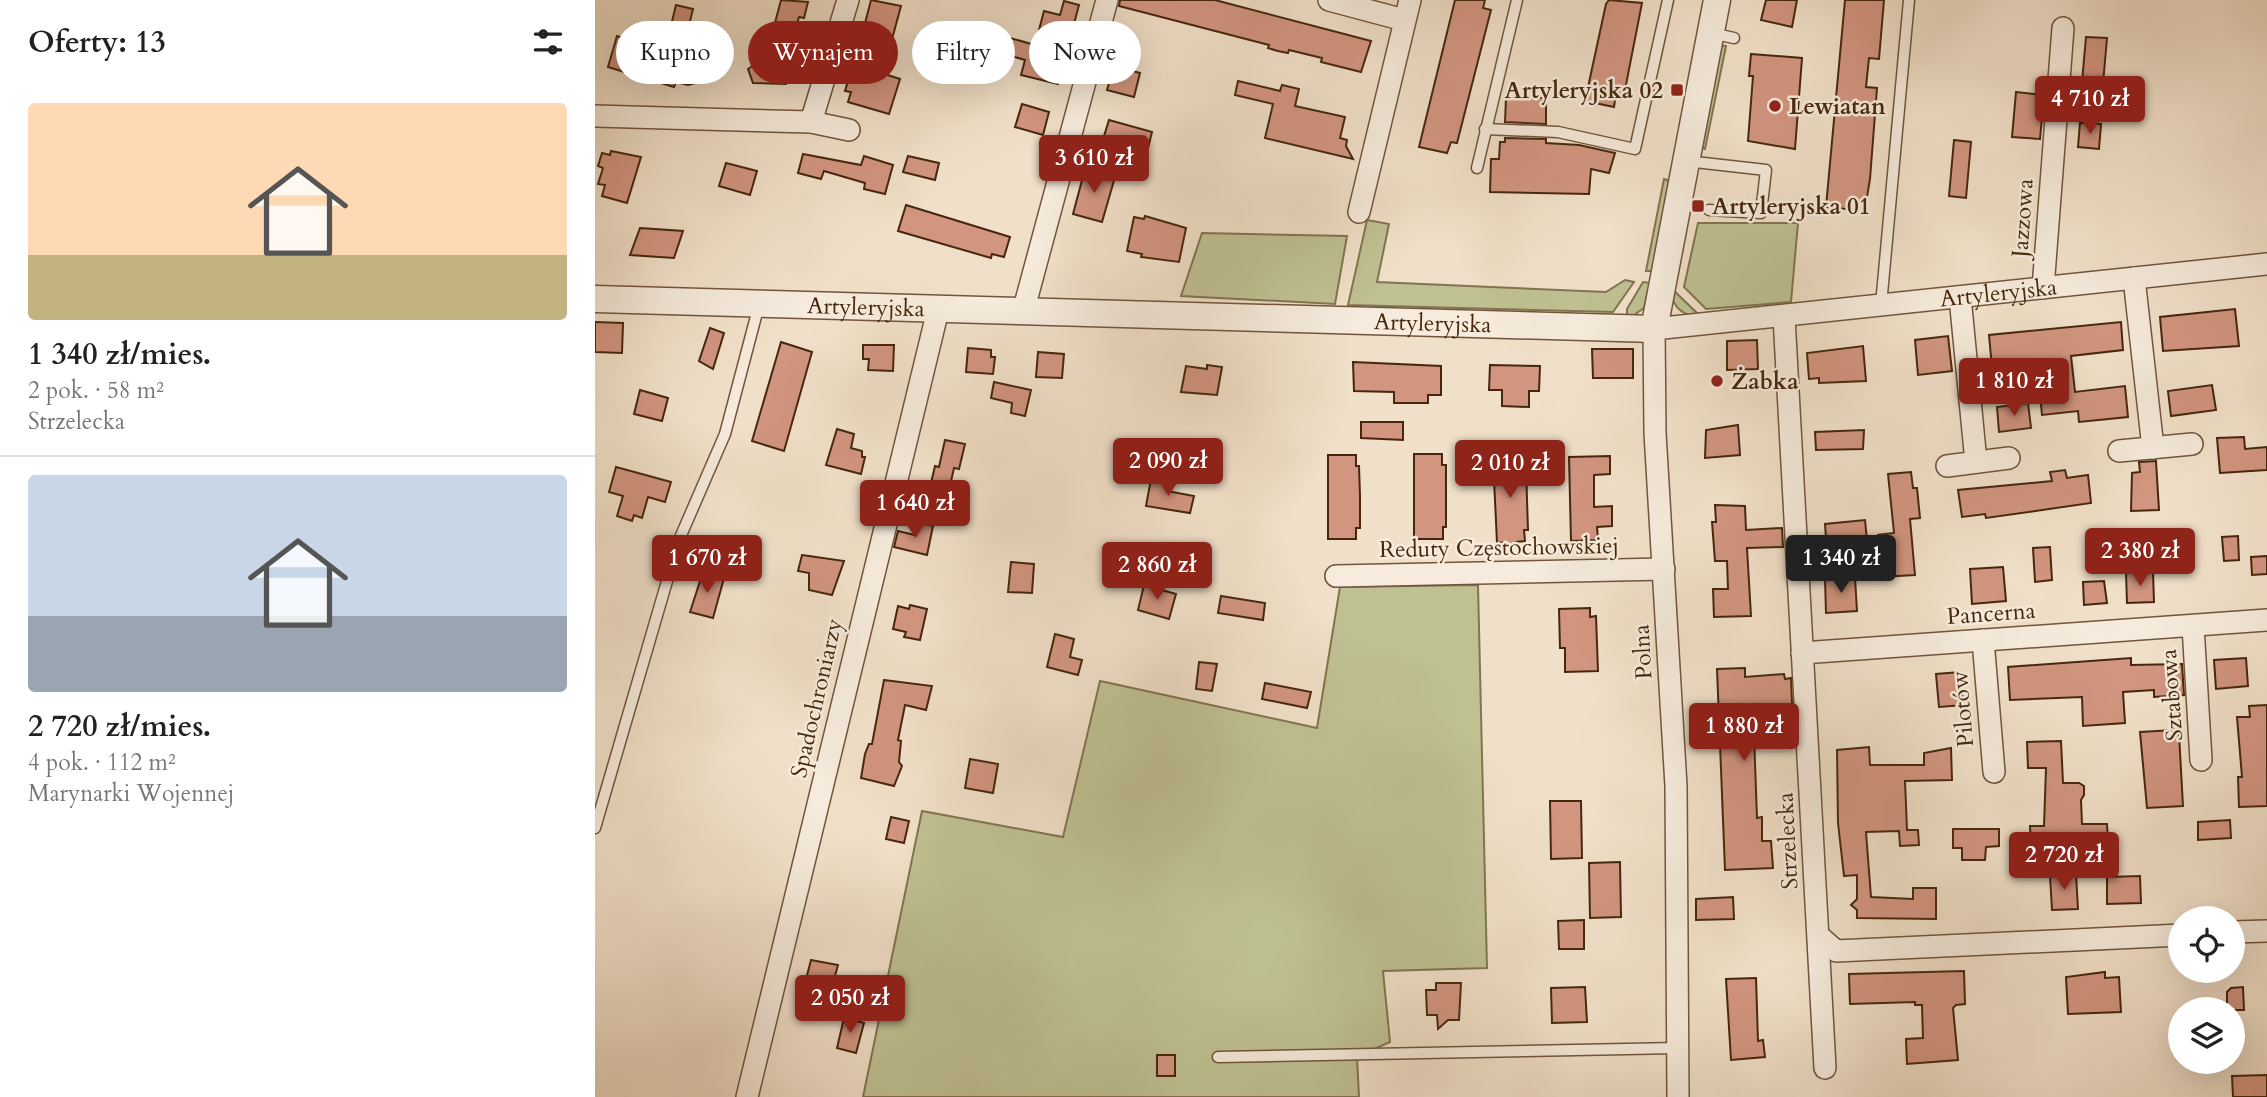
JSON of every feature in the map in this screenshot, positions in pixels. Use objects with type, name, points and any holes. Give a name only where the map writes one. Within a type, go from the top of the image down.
[{"type":"street","points":[[811,122],[848,0]]},
{"type":"street","points":[[1023,312],[1107,0]]},
{"type":"street","points":[[1329,0],[1407,10],[1359,212]]},
{"type":"street","points":[[1654,329],[1686,161],[1722,35],[1717,0]]},
{"type":"street","name":"Jazzowa","points":[[2043,288],[2063,28]]},
{"type":"street","points":[[595,116],[811,122],[849,130]]},
{"type":"street","name":"Artyleryjska","points":[[595,299],[1654,329],[2267,264]]},
{"type":"street","points":[[2134,278],[2153,448]]},
{"type":"street","points":[[1960,297],[1976,462]]},
{"type":"street","name":"Spadochroniarzy","points":[[747,1097],[937,310]]},
{"type":"street","name":"Strzelecka","points":[[1784,317],[1825,1068]]},
{"type":"street","name":"Polna","points":[[1654,329],[1655,433],[1676,786],[1678,1097]]},
{"type":"street","points":[[2119,451],[2192,444]]},
{"type":"street","points":[[1947,466],[2009,458]]},
{"type":"street","name":"Reduty Częstochowskiej","points":[[1336,576],[1664,569]]},
{"type":"street","name":"Pancerna","points":[[1802,653],[2267,621]]},
{"type":"street","name":"Sztabowa","points":[[2193,626],[2201,760]]},
{"type":"street","name":"Pilotów","points":[[1983,640],[1994,772]]},
{"type":"street","points":[[2245,932],[2267,931]]},
{"type":"street","points":[[1819,936],[1836,951],[2168,936]]},
{"type":"lane","points":[[1476,168],[1517,0]]},
{"type":"lane","points":[[1485,129],[1558,132],[1635,149],[1668,0]]},
{"type":"lane","points":[[1881,305],[1909,0]]},
{"type":"lane","points":[[1686,161],[1766,170],[1761,212],[1710,210]]},
{"type":"lane","points":[[595,828],[679,540],[725,434],[759,305]]},
{"type":"lane","points":[[1218,1057],[1678,1048]]},
{"type":"green space","points":[[1720,45],[1726,46],[1705,149],[1699,147]]},
{"type":"green space","points":[[1664,179],[1670,181],[1653,271],[1646,271]]},
{"type":"green space","points":[[1367,220],[1389,224],[1377,282],[1606,292],[1625,280],[1634,282],[1613,312],[1348,305]]},
{"type":"green space","points":[[1698,223],[1798,223],[1791,302],[1706,309],[1684,287]]},
{"type":"green space","points":[[1202,233],[1347,236],[1335,304],[1181,296]]},
{"type":"green space","points":[[1643,282],[1650,283],[1644,308],[1627,320],[1627,309]]},
{"type":"green space","points":[[1670,287],[1697,313],[1697,317],[1685,314],[1677,308]]},
{"type":"green space","points":[[1478,585],[1487,968],[1383,971],[1390,1042],[1357,1057],[1359,1097],[863,1097],[922,811],[1063,837],[1100,681],[1317,728],[1340,587]]},
{"type":"building","points":[[781,0],[808,2],[804,18],[799,17],[798,21],[775,21]]},
{"type":"building","points":[[871,0],[901,6],[897,21],[866,21]]},
{"type":"building","points":[[1120,0],[1215,0],[1371,41],[1361,72],[1321,62],[1322,58],[1289,50],[1288,53],[1278,51],[1268,48],[1269,45],[1119,6]]},
{"type":"building","points":[[1455,0],[1485,0],[1483,8],[1491,10],[1457,143],[1451,142],[1447,153],[1419,147]]},
{"type":"building","points":[[1609,0],[1642,3],[1624,95],[1616,94],[1614,107],[1585,101]]},
{"type":"building","points":[[1766,0],[1797,0],[1792,27],[1761,20]]},
{"type":"building","points":[[1845,0],[1884,0],[1879,59],[1869,58],[1866,87],[1877,88],[1870,179],[1866,203],[1856,202],[1856,210],[1826,207]]},
{"type":"building","points":[[1064,1],[1079,5],[1075,21],[1041,21],[1044,11],[1060,15]]},
{"type":"building","points":[[676,5],[693,9],[690,21],[672,21]]},
{"type":"building","points":[[2086,37],[2107,38],[2103,84],[2082,82]]},
{"type":"building","points":[[616,39],[616,69],[608,67]]},
{"type":"building","points":[[1015,39],[1029,43],[1029,77],[1021,75],[1025,60],[1015,57]]},
{"type":"building","points":[[1751,54],[1802,58],[1795,149],[1748,141],[1753,76],[1749,76]]},
{"type":"building","points":[[900,79],[889,114],[848,102],[851,92],[845,91],[847,84],[898,84]]},
{"type":"building","points":[[1238,81],[1280,91],[1282,85],[1299,89],[1295,106],[1345,117],[1340,138],[1347,140],[1346,146],[1353,159],[1265,138],[1273,104],[1235,95]]},
{"type":"building","points":[[1109,84],[1137,84],[1134,97],[1107,90]]},
{"type":"building","points":[[2016,92],[2044,95],[2040,139],[2012,137]]},
{"type":"building","points":[[1506,97],[1546,98],[1546,124],[1505,122]]},
{"type":"building","points":[[2089,99],[2106,101],[2105,121],[2088,119]]},
{"type":"building","points":[[1022,104],[1049,112],[1043,135],[1015,127]]},
{"type":"building","points":[[1109,120],[1152,132],[1144,164],[1110,156],[1116,139],[1104,136]]},
{"type":"building","points":[[2080,123],[2101,124],[2099,149],[2078,147]]},
{"type":"building","points":[[1505,138],[1546,139],[1546,143],[1579,145],[1615,153],[1609,173],[1591,169],[1589,194],[1490,192],[1491,159],[1499,159],[1500,142],[1505,142]]},
{"type":"building","points":[[1954,140],[1971,142],[1966,198],[1949,196]]},
{"type":"building","points":[[611,151],[641,157],[627,203],[602,196],[605,185],[598,184],[603,168],[598,166],[602,153],[610,155]]},
{"type":"building","points":[[803,154],[861,165],[864,156],[893,165],[885,194],[864,189],[865,183],[824,171],[821,179],[798,173]]},
{"type":"building","points":[[908,156],[939,163],[935,180],[903,172]]},
{"type":"building","points":[[726,163],[757,171],[750,195],[719,186]]},
{"type":"building","points":[[1085,169],[1115,177],[1102,222],[1073,214]]},
{"type":"building","points":[[906,205],[1010,237],[1004,257],[992,254],[991,258],[898,231]]},
{"type":"building","points":[[1145,216],[1186,228],[1179,262],[1141,257],[1142,254],[1127,251],[1134,217],[1144,219]]},
{"type":"building","points":[[640,228],[683,231],[674,258],[630,255]]},
{"type":"building","points":[[2235,309],[2239,346],[2163,351],[2160,317]]},
{"type":"building","points":[[595,322],[623,323],[622,353],[595,352]]},
{"type":"building","points":[[2121,322],[2123,350],[2071,356],[2075,392],[2125,386],[2128,417],[2079,422],[2078,411],[2042,415],[2037,363],[1992,368],[1989,335]]},
{"type":"building","points":[[710,328],[724,333],[713,369],[699,361]]},
{"type":"building","points":[[1948,336],[1952,371],[1918,375],[1915,340]]},
{"type":"building","points":[[1757,340],[1758,369],[1727,370],[1727,341]]},
{"type":"building","points":[[781,342],[812,352],[784,451],[752,441]]},
{"type":"building","points":[[863,345],[894,345],[893,371],[868,370],[869,359],[863,359]]},
{"type":"building","points":[[1863,346],[1866,381],[1819,383],[1819,378],[1809,379],[1807,353]]},
{"type":"building","points":[[968,348],[991,350],[991,357],[995,357],[993,374],[966,372]]},
{"type":"building","points":[[1592,349],[1633,349],[1633,378],[1593,378]]},
{"type":"building","points":[[1038,352],[1064,354],[1062,378],[1036,377]]},
{"type":"building","points":[[1353,362],[1441,366],[1441,395],[1428,395],[1428,403],[1394,403],[1394,392],[1354,391]]},
{"type":"building","points":[[1207,365],[1222,367],[1217,395],[1181,392],[1186,366],[1207,369]]},
{"type":"building","points":[[1490,365],[1540,366],[1539,391],[1529,391],[1529,407],[1502,406],[1502,390],[1489,390]]},
{"type":"building","points":[[994,382],[1031,390],[1025,416],[1011,413],[1012,403],[991,398]]},
{"type":"building","points":[[2212,385],[2216,410],[2171,416],[2168,391]]},
{"type":"building","points":[[640,390],[668,398],[662,421],[634,414]]},
{"type":"building","points":[[2028,403],[2031,428],[1999,432],[1997,407]]},
{"type":"building","points":[[1361,422],[1403,422],[1403,440],[1361,438]]},
{"type":"building","points":[[1738,425],[1740,455],[1705,458],[1706,430]]},
{"type":"building","points":[[837,429],[854,434],[851,448],[862,451],[862,457],[865,457],[861,474],[826,465]]},
{"type":"building","points":[[1864,430],[1863,449],[1816,450],[1815,432]]},
{"type":"building","points":[[2244,437],[2245,449],[2267,447],[2267,470],[2220,473],[2217,438]]},
{"type":"building","points":[[945,440],[965,444],[959,469],[954,468],[944,513],[925,509],[935,466],[939,467]]},
{"type":"building","points":[[1507,452],[1512,457],[1521,457],[1522,468],[1526,468],[1528,530],[1524,530],[1525,541],[1516,542],[1512,547],[1506,542],[1497,543],[1493,458],[1503,458]]},
{"type":"building","points":[[1414,454],[1442,454],[1442,465],[1446,465],[1446,527],[1443,527],[1443,539],[1414,539]]},
{"type":"building","points":[[1328,455],[1356,455],[1356,466],[1359,466],[1360,528],[1356,528],[1356,539],[1328,539]]},
{"type":"building","points":[[1610,456],[1610,474],[1594,475],[1594,507],[1612,506],[1612,526],[1597,527],[1598,540],[1571,541],[1569,457]]},
{"type":"building","points":[[2156,461],[2159,510],[2131,511],[2132,473],[2140,472],[2139,462]]},
{"type":"building","points":[[616,467],[671,482],[665,502],[648,497],[642,518],[634,515],[632,521],[617,516],[623,496],[609,492]]},
{"type":"building","points":[[2065,470],[2067,478],[2088,475],[2091,503],[1986,518],[1985,514],[1962,517],[1958,490],[2052,481],[2050,472]]},
{"type":"building","points":[[1911,472],[1913,488],[1917,488],[1920,518],[1910,519],[1915,575],[1880,577],[1878,535],[1894,533],[1888,474]]},
{"type":"building","points":[[1151,479],[1169,483],[1167,491],[1194,496],[1190,513],[1146,506]]},
{"type":"building","points":[[1715,505],[1745,506],[1746,530],[1782,528],[1783,547],[1747,548],[1751,616],[1714,617],[1713,589],[1728,589],[1727,561],[1715,561],[1712,522],[1716,522]]},
{"type":"building","points":[[1865,520],[1868,550],[1827,554],[1825,524]]},
{"type":"building","points":[[918,523],[933,526],[927,555],[894,547],[898,531],[915,535]]},
{"type":"building","points":[[2238,536],[2239,560],[2224,561],[2222,537]]},
{"type":"building","points":[[2176,539],[2177,557],[2160,558],[2159,540]]},
{"type":"building","points":[[2050,547],[2052,580],[2035,582],[2033,548]]},
{"type":"building","points":[[802,555],[844,561],[832,595],[809,590],[809,573],[798,571]]},
{"type":"building","points":[[2267,556],[2267,574],[2252,575],[2251,557]]},
{"type":"building","points":[[1011,562],[1034,564],[1032,593],[1008,592]]},
{"type":"building","points":[[2003,567],[2006,601],[1972,604],[1970,569]]},
{"type":"building","points":[[703,572],[724,578],[713,618],[690,612]]},
{"type":"building","points":[[2153,572],[2154,602],[2127,603],[2126,573]]},
{"type":"building","points":[[1855,578],[1857,611],[1826,613],[1825,579]]},
{"type":"building","points":[[2104,581],[2107,603],[2084,605],[2083,582]]},
{"type":"building","points":[[1144,585],[1176,594],[1169,619],[1138,610]]},
{"type":"building","points":[[1221,596],[1265,603],[1263,620],[1218,613]]},
{"type":"building","points":[[910,605],[927,609],[920,640],[904,637],[906,632],[893,629],[898,606],[909,609]]},
{"type":"building","points":[[1590,608],[1590,617],[1596,616],[1598,671],[1565,672],[1565,648],[1560,648],[1559,609]]},
{"type":"building","points":[[1055,634],[1074,639],[1070,657],[1082,660],[1078,675],[1047,667]]},
{"type":"building","points":[[2131,658],[2131,665],[2182,664],[2184,695],[2154,697],[2154,690],[2123,692],[2125,723],[2083,726],[2082,697],[2010,700],[2008,667]]},
{"type":"building","points":[[2246,658],[2248,686],[2216,689],[2214,660]]},
{"type":"building","points":[[1199,662],[1217,664],[1212,691],[1196,689]]},
{"type":"building","points":[[1745,668],[1745,677],[1784,674],[1785,679],[1791,678],[1792,704],[1753,707],[1757,818],[1762,817],[1762,841],[1771,841],[1773,868],[1725,870],[1717,669]]},
{"type":"building","points":[[1960,672],[1963,705],[1939,707],[1936,674]]},
{"type":"building","points":[[884,680],[932,686],[926,710],[905,705],[898,740],[901,741],[899,762],[902,766],[894,786],[861,778],[865,754],[869,744],[872,744]]},
{"type":"building","points":[[1265,683],[1311,692],[1307,708],[1262,699]]},
{"type":"building","points":[[2267,705],[2267,806],[2239,807],[2238,777],[2242,777],[2237,717],[2250,717],[2249,706]]},
{"type":"building","points":[[2174,730],[2174,734],[2179,734],[2183,806],[2147,808],[2140,732]]},
{"type":"building","points":[[2061,741],[2063,783],[2079,783],[2084,786],[2081,800],[2082,824],[2107,824],[2109,858],[2086,858],[2085,845],[2031,847],[2030,826],[2044,826],[2046,768],[2028,768],[2027,742]]},
{"type":"building","points":[[1869,747],[1870,765],[1924,765],[1924,753],[1951,748],[1952,780],[1905,781],[1907,830],[1918,830],[1919,845],[1900,846],[1899,831],[1866,832],[1871,897],[1913,899],[1913,888],[1936,888],[1936,919],[1857,918],[1857,910],[1851,905],[1857,899],[1857,875],[1844,876],[1838,823],[1837,750]]},
{"type":"building","points":[[970,759],[998,764],[993,793],[965,788]]},
{"type":"building","points":[[1550,801],[1581,801],[1582,858],[1551,859]]},
{"type":"building","points":[[891,817],[909,821],[904,843],[886,839]]},
{"type":"building","points":[[2230,820],[2231,838],[2198,840],[2198,822]]},
{"type":"building","points":[[1953,829],[1999,829],[1999,846],[1986,847],[1985,860],[1962,860],[1962,848],[1953,848]]},
{"type":"building","points":[[1620,862],[1621,917],[1590,918],[1589,863]]},
{"type":"building","points":[[2076,874],[2078,909],[2052,910],[2050,876]]},
{"type":"building","points":[[2140,876],[2141,903],[2107,904],[2107,877]]},
{"type":"building","points":[[1733,897],[1734,919],[1696,920],[1696,899]]},
{"type":"building","points":[[1584,920],[1584,949],[1559,949],[1558,921]]},
{"type":"building","points":[[811,960],[838,965],[830,994],[804,987]]},
{"type":"building","points":[[1964,971],[1965,1004],[1953,1008],[1958,1060],[1907,1064],[1906,1039],[1923,1038],[1922,1005],[1915,1005],[1915,1002],[1850,1004],[1849,974]]},
{"type":"building","points":[[2105,972],[2105,978],[2119,977],[2121,1012],[2068,1014],[2066,977]]},
{"type":"building","points":[[1756,978],[1758,1041],[1763,1040],[1765,1057],[1731,1060],[1726,979]]},
{"type":"building","points":[[1436,983],[1461,983],[1459,1020],[1448,1020],[1438,1029],[1437,1015],[1427,1015],[1426,990],[1436,990]]},
{"type":"building","points":[[1585,987],[1587,1022],[1552,1023],[1551,988]]},
{"type":"building","points":[[2243,987],[2243,997],[2227,997],[2231,988]]},
{"type":"building","points":[[844,1018],[864,1023],[856,1053],[837,1048]]},
{"type":"building","points":[[1157,1055],[1175,1055],[1175,1076],[1157,1076]]},
{"type":"building","points":[[2267,1075],[2267,1097],[2233,1097],[2232,1076]]},
{"type":"place","name":"Artyleryjska 02","points":[[1677,90]]},
{"type":"place","name":"Lewiatan","points":[[1775,106]]},
{"type":"place","name":"Artyleryjska 01","points":[[1698,206]]},
{"type":"place","name":"Żabka","points":[[1717,381]]}]
